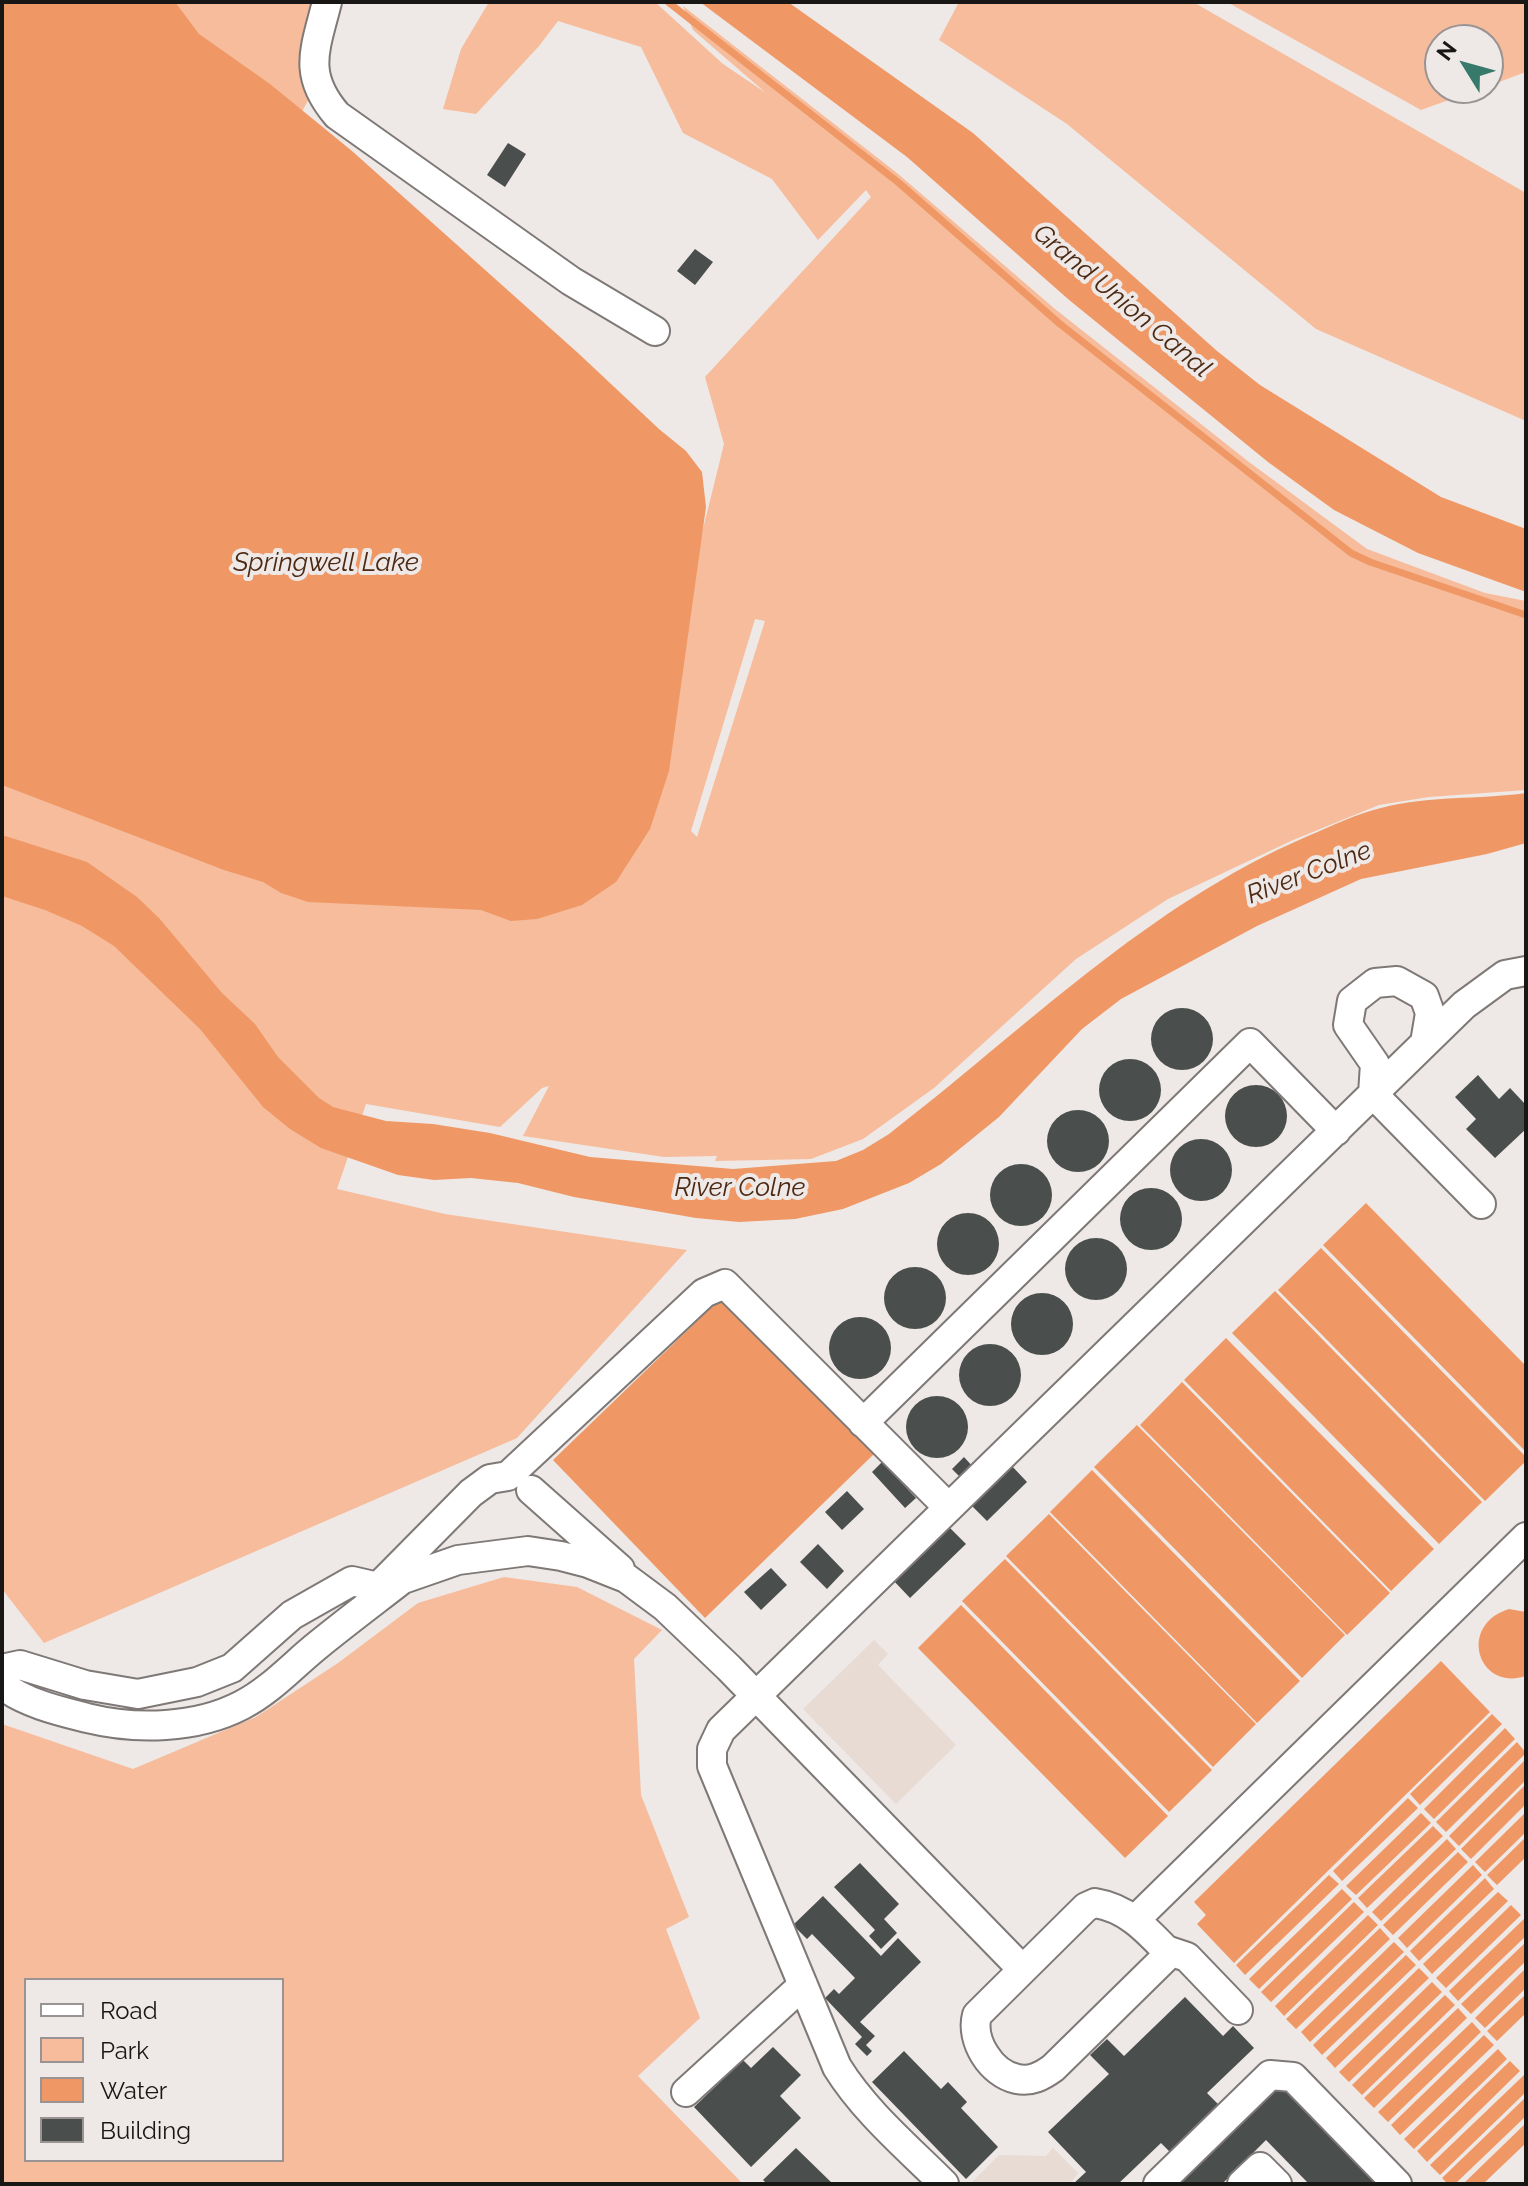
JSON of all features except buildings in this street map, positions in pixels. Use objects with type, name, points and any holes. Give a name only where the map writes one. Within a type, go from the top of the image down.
[{"type":"lane","points":[[327,2],[313,73],[322,97],[337,115],[571,281],[655,331]]},
{"type":"lane","points":[[944,2184],[851,2089],[837,2067],[712,1766],[712,1749],[721,1730],[1464,1005],[1505,975],[1526,971]]},
{"type":"lane","points":[[1425,1043],[1430,1013],[1424,996],[1397,981],[1375,983],[1352,1001],[1348,1025],[1375,1064],[1373,1094],[1481,1204]]},
{"type":"lane","points":[[863,1423],[1250,1043],[1336,1131]]},
{"type":"lane","points":[[519,1483],[704,1293],[725,1284],[948,1507]]},
{"type":"lane","points":[[2,1685],[54,1710],[116,1725],[184,1724],[241,1706],[269,1687],[389,1584],[471,1493],[490,1479],[519,1483],[729,1668],[1022,1969]]},
{"type":"lane","points":[[519,1483],[541,1507],[543,1527],[528,1551]]},
{"type":"lane","points":[[1136,1919],[1526,1537]]},
{"type":"lane","points":[[2,1669],[20,1665],[85,1685],[138,1694],[197,1682],[232,1668],[292,1615],[352,1581],[389,1584],[458,1560],[528,1551],[588,1563],[626,1578],[645,1591]]},
{"type":"lane","points":[[1166,1950],[1166,1957],[1158,1966],[1041,2076],[1027,2080],[1014,2079],[989,2061],[977,2039],[974,2025],[977,2015],[1086,1907],[1095,1903],[1107,1905],[1136,1919],[1166,1950],[1187,1957],[1238,2010]]},
{"type":"lane","points":[[686,2092],[803,1985]]},
{"type":"lane","points":[[1158,2184],[1270,2075],[1293,2077],[1397,2184]]},
{"type":"lane","points":[[1242,2184],[1260,2167],[1277,2184]]},
{"type":"shaded area","points":[[874,1640],[888,1654],[878,1665],[956,1745],[896,1804],[803,1709]]},
{"type":"shaded area","points":[[1053,2148],[1078,2173],[1070,2184],[970,2184],[999,2155],[1046,2156]]},
{"type":"green space","points":[[154,2],[312,2],[304,31],[309,99],[289,134]]},
{"type":"green space","points":[[489,2],[655,2],[723,64],[766,93],[693,30],[683,6],[897,173],[1055,309],[1249,462],[1367,549],[1485,593],[1526,601],[1526,790],[1429,797],[1379,805],[1293,840],[1168,899],[1076,959],[934,1088],[863,1139],[811,1159],[715,1161],[717,1156],[664,1157],[523,1136],[549,1086],[542,1088],[500,1127],[366,1104],[337,1189],[445,1214],[687,1250],[517,1438],[44,1643],[2,1589],[2,743],[622,857],[724,444],[705,377],[871,197],[866,190],[818,240],[772,179],[683,133],[641,47],[558,21],[476,114],[443,109],[461,49]],"holes":[[[755,619],[765,621],[697,837],[691,831]]]},
{"type":"green space","points":[[959,2],[1193,2],[1526,193],[1526,421],[1316,329],[1067,124],[939,40]]},
{"type":"green space","points":[[1227,2],[1526,2],[1526,72],[1504,80],[1504,24],[1424,24],[1424,104],[1438,104],[1421,110]]},
{"type":"green space","points":[[504,1577],[577,1587],[662,1630],[634,1659],[641,1795],[689,1917],[666,1929],[700,2018],[638,2076],[743,2184],[2,2184],[2,1724],[133,1769],[256,1717],[338,1663],[418,1603]]},
{"type":"water","name":"Springwell Lake","points":[[2,2],[175,2],[199,34],[270,84],[352,151],[686,451],[702,472],[706,507],[669,771],[650,829],[616,882],[582,905],[537,919],[511,921],[481,910],[308,902],[281,893],[263,882],[2,785]]},
{"type":"water","name":"Grand Union Canal","points":[[700,2],[788,2],[973,133],[1217,351],[1260,385],[1441,497],[1526,529],[1526,592],[1418,553],[1334,510],[1268,462],[1068,299],[907,157]]},
{"type":"water","name":"River Colne","points":[[1526,793],[1526,843],[1487,854],[1361,879],[1257,926],[1121,999],[1082,1029],[999,1117],[941,1164],[909,1183],[843,1209],[795,1219],[739,1222],[696,1218],[574,1197],[518,1183],[471,1178],[434,1180],[398,1175],[321,1148],[263,1107],[200,1029],[114,946],[82,926],[2,896],[2,835],[87,862],[137,897],[159,918],[222,993],[255,1024],[278,1057],[319,1098],[333,1107],[386,1121],[433,1124],[490,1133],[590,1157],[733,1169],[836,1161],[863,1150],[889,1134],[1141,933],[1249,864],[1308,836],[1362,814],[1399,804]]},
{"type":"water","points":[[1366,1203],[1526,1366],[1526,1452],[1323,1245]]},
{"type":"water","points":[[1321,1248],[1526,1457],[1526,1461],[1485,1501],[1278,1290]]},
{"type":"water","points":[[1275,1291],[1482,1502],[1439,1544],[1232,1333]]},
{"type":"water","points":[[722,1297],[874,1454],[705,1618],[553,1460]]},
{"type":"water","points":[[1226,1338],[1434,1549],[1391,1591],[1184,1380]]},
{"type":"water","points":[[1182,1382],[1390,1593],[1347,1635],[1140,1425]]},
{"type":"water","points":[[1137,1425],[1345,1635],[1302,1678],[1094,1467]]},
{"type":"water","points":[[1092,1470],[1300,1681],[1257,1723],[1050,1512]]},
{"type":"water","points":[[1049,1514],[1256,1724],[1213,1767],[1006,1556]]},
{"type":"water","points":[[1005,1559],[1212,1770],[1169,1812],[962,1601]]},
{"type":"water","points":[[961,1605],[1168,1816],[1125,1858],[918,1648]]},
{"type":"water","points":[[1509,1609],[1526,1612],[1526,1676],[1509,1678],[1496,1675],[1486,1666],[1480,1654],[1479,1641],[1483,1628],[1493,1617]]},
{"type":"water","points":[[1441,1661],[1490,1712],[1234,1963],[1197,1924],[1206,1915],[1194,1902]]},
{"type":"water","points":[[1492,1714],[1502,1724],[1420,1805],[1410,1794]]},
{"type":"water","points":[[1505,1728],[1515,1739],[1434,1819],[1424,1809]]},
{"type":"water","points":[[1517,1742],[1526,1753],[1446,1832],[1436,1822]]},
{"type":"water","points":[[1526,1759],[1526,1780],[1459,1846],[1449,1836]]},
{"type":"water","points":[[1526,1784],[1526,1804],[1471,1859],[1461,1849]]},
{"type":"water","points":[[1408,1798],[1418,1808],[1342,1881],[1333,1871]]},
{"type":"water","points":[[1526,1812],[1526,1832],[1485,1872],[1475,1862]]},
{"type":"water","points":[[1421,1813],[1431,1823],[1356,1895],[1346,1886]]},
{"type":"water","points":[[1433,1826],[1443,1836],[1367,1908],[1358,1898]]},
{"type":"water","points":[[1526,1837],[1526,1857],[1497,1885],[1487,1875]]},
{"type":"water","points":[[1447,1839],[1456,1849],[1381,1921],[1372,1912]]},
{"type":"water","points":[[1458,1852],[1468,1862],[1393,1935],[1383,1925]]},
{"type":"water","points":[[1473,1865],[1482,1875],[1407,1948],[1398,1938]]},
{"type":"water","points":[[1329,1875],[1339,1884],[1245,1975],[1236,1965]]},
{"type":"water","points":[[1485,1878],[1494,1889],[1419,1961],[1410,1951]]},
{"type":"water","points":[[1342,1889],[1352,1899],[1259,1989],[1249,1979]]},
{"type":"water","points":[[1498,1892],[1508,1901],[1432,1974],[1423,1964]]},
{"type":"water","points":[[1354,1902],[1364,1912],[1271,2002],[1261,1992]]},
{"type":"water","points":[[1511,1905],[1521,1915],[1446,1988],[1436,1978]]},
{"type":"water","points":[[1368,1915],[1378,1925],[1284,2016],[1275,2006]]},
{"type":"water","points":[[1524,1919],[1526,1936],[1458,2001],[1449,1991]]},
{"type":"water","points":[[1380,1928],[1390,1939],[1296,2029],[1286,2019]]},
{"type":"water","points":[[1394,1942],[1404,1952],[1310,2042],[1301,2032]]},
{"type":"water","points":[[1526,1942],[1526,1961],[1471,2014],[1461,2004]]},
{"type":"water","points":[[1406,1955],[1416,1965],[1322,2055],[1313,2045]]},
{"type":"water","points":[[1419,1968],[1429,1978],[1335,2068],[1326,2058]]},
{"type":"water","points":[[1526,1968],[1526,1988],[1485,2028],[1475,2018]]},
{"type":"water","points":[[1432,1982],[1442,1992],[1349,2082],[1339,2072]]},
{"type":"water","points":[[1526,1994],[1526,2013],[1497,2041],[1487,2031]]},
{"type":"water","points":[[1445,1995],[1455,2005],[1362,2095],[1352,2085]]},
{"type":"water","points":[[1458,2008],[1467,2018],[1374,2108],[1364,2098]]},
{"type":"water","points":[[1472,2022],[1481,2032],[1388,2122],[1378,2112]]},
{"type":"water","points":[[1484,2035],[1494,2045],[1400,2135],[1391,2125]]},
{"type":"water","points":[[1498,2049],[1507,2059],[1414,2149],[1404,2139]]},
{"type":"water","points":[[1510,2061],[1520,2071],[1427,2162],[1417,2151]]},
{"type":"water","points":[[1524,2075],[1526,2092],[1440,2175],[1430,2165]]},
{"type":"water","points":[[1526,2097],[1526,2116],[1455,2184],[1448,2184],[1442,2178]]},
{"type":"water","points":[[1526,2123],[1526,2143],[1483,2184],[1463,2184]]},
{"type":"waterway","points":[[668,2],[899,183],[1060,324],[1351,553],[1526,615]]}]
